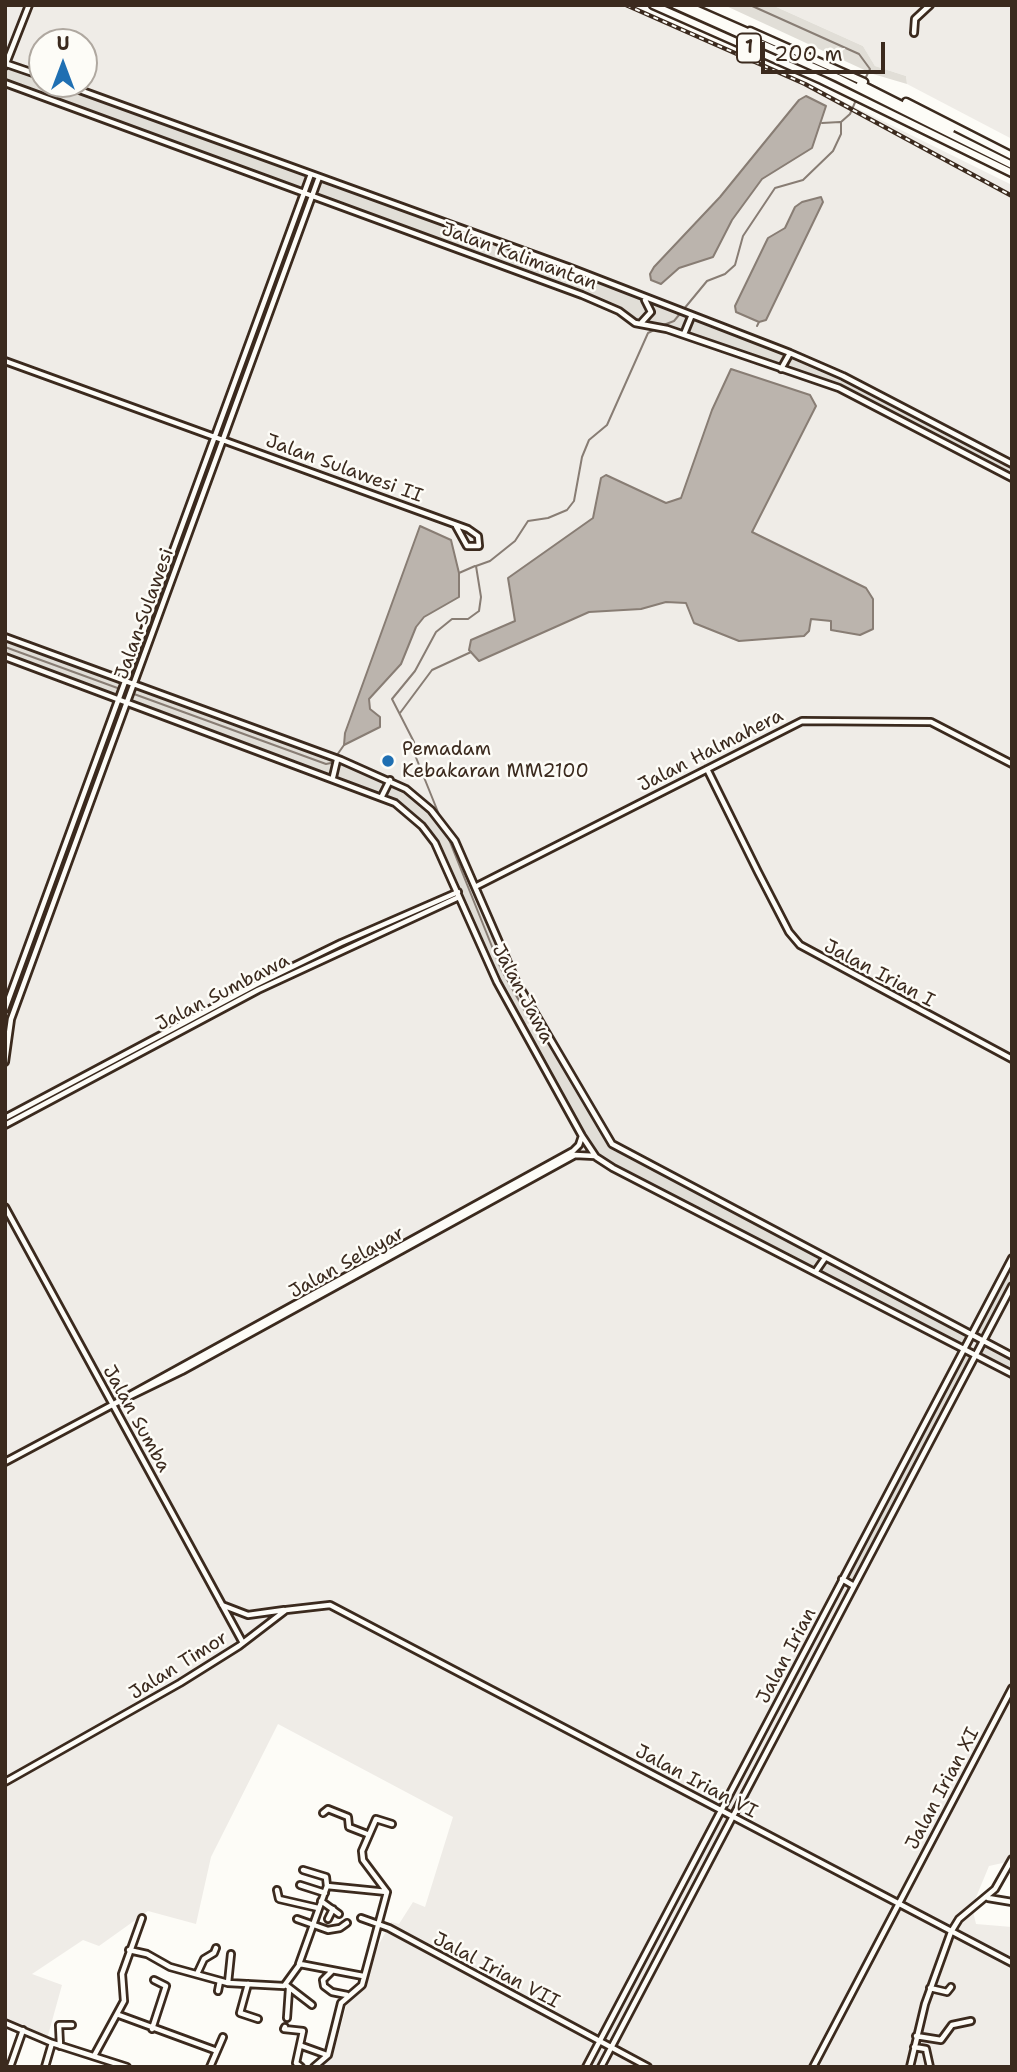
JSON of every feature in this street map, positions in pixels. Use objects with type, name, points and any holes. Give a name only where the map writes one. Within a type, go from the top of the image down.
[{"type":"highway","name":"1","points":[[653,5],[845,90],[1012,173]]},
{"type":"highway","name":"1","points":[[676,5],[838,78],[1012,163]]},
{"type":"highway","name":"1","points":[[686,5],[892,99],[1012,163]]},
{"type":"highway","name":"1","points":[[694,5],[873,86],[1012,156]]},
{"type":"street","points":[[28,71],[6,64],[29,5]]},
{"type":"street","points":[[914,33],[915,19],[930,5]]},
{"type":"street","name":"Jalan Kalimantan","points":[[5,83],[582,295],[640,324],[684,334],[839,388],[1012,478]]},
{"type":"street","name":"Jalan Kalimantan","points":[[98,97],[568,267],[691,317],[790,353],[844,376],[1012,464]]},
{"type":"street","name":"Jalan Sulawesi","points":[[5,1009],[311,174]]},
{"type":"street","name":"Jalan Sulawesi","points":[[5,1062],[8,1018],[128,700],[319,177]]},
{"type":"street","points":[[640,324],[651,312],[645,299]]},
{"type":"street","points":[[684,334],[691,317]]},
{"type":"street","points":[[781,369],[790,353]]},
{"type":"street","name":"Jalan Sulawesi II","points":[[5,361],[456,526],[478,536],[479,546],[467,546],[456,526]]},
{"type":"street","name":"Jalan Jawa","points":[[5,637],[337,759],[390,780],[419,798],[455,841],[516,981],[612,1143],[1012,1356]]},
{"type":"street","name":"Jalan Jawa","points":[[5,657],[128,700],[382,796],[406,811],[429,835],[442,856],[497,982],[596,1157],[1012,1374]]},
{"type":"street","name":"Jalan Halmahera","points":[[475,887],[794,723],[818,720],[930,722],[1012,764]]},
{"type":"street","points":[[333,778],[337,759]]},
{"type":"street","name":"Jalan Irian I","points":[[707,769],[771,898],[800,945],[1012,1059]]},
{"type":"street","points":[[382,796],[390,780]]},
{"type":"street","name":"Jalan Sumbawa","points":[[5,1125],[182,1025],[341,943],[459,894]]},
{"type":"street","name":"Jalan Sumbawa","points":[[5,1118],[163,1036]]},
{"type":"street","name":"Jalan Selayar","points":[[5,1462],[515,1186],[576,1149],[582,1136]]},
{"type":"street","name":"Jalan Selayar","points":[[558,1161],[578,1154],[596,1157]]},
{"type":"street","name":"Jalan Sumba","points":[[5,1207],[243,1643]]},
{"type":"street","points":[[816,1271],[825,1258]]},
{"type":"street","name":"Jalan Irian","points":[[586,2067],[1012,1258]]},
{"type":"street","name":"Jalan Irian","points":[[601,2067],[1012,1286]]},
{"type":"street","points":[[842,1579],[854,1586]]},
{"type":"street","points":[[222,1605],[235,1613],[248,1615],[286,1610]]},
{"type":"street","name":"Jalan Timor","points":[[5,1782],[133,1712],[243,1643],[286,1610],[330,1605],[368,1624]]},
{"type":"street","name":"Jalan Irian VI","points":[[368,1624],[1012,1964]]},
{"type":"street","name":"Jalan Irian XI","points":[[813,2067],[1012,1688]]},
{"type":"street","points":[[323,1813],[328,1809],[348,1817],[349,1827],[367,1834]]},
{"type":"street","points":[[387,1892],[363,1860],[367,1834],[376,1819],[391,1824]]},
{"type":"street","points":[[910,2067],[930,1988],[951,1932],[959,1919],[987,1898],[1012,1859]]},
{"type":"street","points":[[286,2018],[288,1987],[327,1886],[326,1877],[303,1870]]},
{"type":"street","points":[[300,1885],[325,1892]]},
{"type":"street","points":[[327,1886],[387,1892]]},
{"type":"street","points":[[277,1890],[279,1899],[318,1908]]},
{"type":"street","points":[[314,2067],[328,2055],[341,2003],[347,1995],[359,1989],[387,1892]]},
{"type":"street","points":[[987,1898],[1012,1902]]},
{"type":"street","points":[[321,1901],[339,1914]]},
{"type":"street","points":[[328,1919],[333,1909]]},
{"type":"street","points":[[94,2056],[119,2015],[124,2001],[122,1974],[142,1918]]},
{"type":"street","name":"Jalal Irian VII","points":[[361,1918],[648,2067]]},
{"type":"street","points":[[297,1919],[328,1930],[340,1928],[347,1923]]},
{"type":"street","points":[[198,1974],[204,1959],[214,1953],[216,1948]]},
{"type":"street","points":[[129,1950],[228,1983],[288,1987],[312,2005]]},
{"type":"street","points":[[228,1983],[231,1954]]},
{"type":"street","points":[[299,1964],[363,1976]]},
{"type":"street","points":[[321,1969],[325,1977]]},
{"type":"street","points":[[332,1971],[323,1983],[327,1990],[347,1995]]},
{"type":"street","points":[[152,2029],[166,1986],[154,1980]]},
{"type":"street","points":[[218,1991],[220,1981]]},
{"type":"street","points":[[248,1984],[240,2012],[258,2019]]},
{"type":"street","points":[[930,1988],[948,1992],[951,1987]]},
{"type":"street","points":[[119,2015],[217,2051]]},
{"type":"street","points":[[916,2036],[941,2040],[952,2025],[971,2021]]},
{"type":"street","points":[[5,2023],[60,2046],[127,2067]]},
{"type":"street","points":[[60,2046],[59,2025],[72,2025]]},
{"type":"street","points":[[285,2027],[303,2031],[297,2060],[300,2067]]},
{"type":"street","points":[[10,2067],[23,2030]]},
{"type":"street","points":[[210,2067],[223,2037]]},
{"type":"street","points":[[45,2067],[52,2043]]},
{"type":"street","points":[[302,2046],[328,2055]]},
{"type":"street","points":[[914,2047],[926,2049],[930,2067]]},
{"type":"shaded area","points":[[5,5],[619,5],[792,76],[1012,185],[1012,1848],[1007,1862],[989,1866],[972,1907],[976,1924],[1012,1927],[1012,2067],[320,2067],[332,2059],[349,1996],[364,1990],[371,1959],[391,1922],[399,1924],[413,1902],[425,1907],[453,1817],[278,1724],[211,1857],[196,1924],[148,1911],[99,1946],[83,1940],[32,1974],[62,1985],[47,2039],[5,2020]]},
{"type":"shaded area","points":[[724,5],[772,5],[863,46],[875,66],[906,76],[907,84],[873,74]]},
{"type":"shaded area","points":[[772,5],[1012,5],[1012,139],[907,84],[906,76],[875,66],[863,46]]},
{"type":"shaded area","points":[[5,63],[28,72],[28,91],[5,83]]},
{"type":"shaded area","points":[[806,96],[826,106],[812,148],[762,179],[732,220],[713,257],[679,268],[661,284],[651,280],[650,274],[654,267],[720,197],[799,100]]},
{"type":"shaded area","points":[[98,97],[311,174],[304,193],[46,98]]},
{"type":"shaded area","points":[[319,177],[625,290],[843,376],[1012,464],[1012,478],[839,388],[667,329],[635,323],[619,311],[312,196]]},
{"type":"shaded area","points":[[821,197],[823,202],[766,320],[759,322],[736,312],[735,306],[768,238],[785,228],[795,207],[802,202]]},
{"type":"shaded area","points":[[731,369],[810,395],[816,406],[752,532],[866,588],[873,599],[873,629],[860,635],[831,630],[831,621],[811,619],[809,631],[804,636],[739,641],[694,623],[686,603],[666,602],[641,609],[589,612],[479,661],[469,650],[471,640],[515,621],[508,578],[593,518],[601,478],[606,475],[666,503],[681,498],[712,410]]},
{"type":"shaded area","points":[[420,526],[451,540],[459,573],[459,597],[424,617],[416,627],[401,664],[369,699],[370,709],[380,717],[380,727],[344,745],[345,733]]},
{"type":"shaded area","points":[[5,637],[125,681],[119,698],[5,657]]},
{"type":"shaded area","points":[[134,684],[390,780],[419,798],[455,841],[516,981],[538,1019],[522,1027],[485,957],[435,843],[406,811],[370,791],[127,702]]},
{"type":"shaded area","points":[[541,1024],[612,1144],[971,1334],[1012,1258],[1012,1286],[983,1341],[1012,1356],[1012,1374],[976,1355],[854,1586],[842,1579],[963,1349],[596,1157],[525,1033]],"holes":[[[971,1335],[983,1341],[975,1355],[964,1349]]]},
{"type":"waterway","points":[[750,5],[859,54],[870,69],[865,79]]},
{"type":"waterway","points":[[661,326],[674,321],[707,281],[725,274],[735,265],[743,236],[775,188],[803,180],[833,151],[841,134],[841,122],[850,114],[856,100]]},
{"type":"waterway","points":[[822,123],[840,122]]},
{"type":"waterway","points":[[757,326],[759,322]]},
{"type":"waterway","points":[[442,822],[415,755],[414,742],[392,699],[415,671],[436,632],[452,619],[468,619],[479,611],[481,597],[476,566],[490,561],[515,541],[528,521],[548,518],[567,510],[574,501],[582,457],[589,440],[607,425],[648,333],[656,329]]},
{"type":"waterway","points":[[459,573],[475,566]]},
{"type":"waterway","points":[[5,647],[326,764],[331,763]]},
{"type":"waterway","points":[[400,713],[432,670],[471,652]]},
{"type":"waterway","points":[[337,755],[344,745]]},
{"type":"waterway","points":[[446,832],[501,969],[530,1020]]},
{"type":"railway","points":[[626,5],[805,84],[1012,196]]},
{"type":"place","name":"Pemadam Kebakaran MM2100","points":[[388,761]]}]
